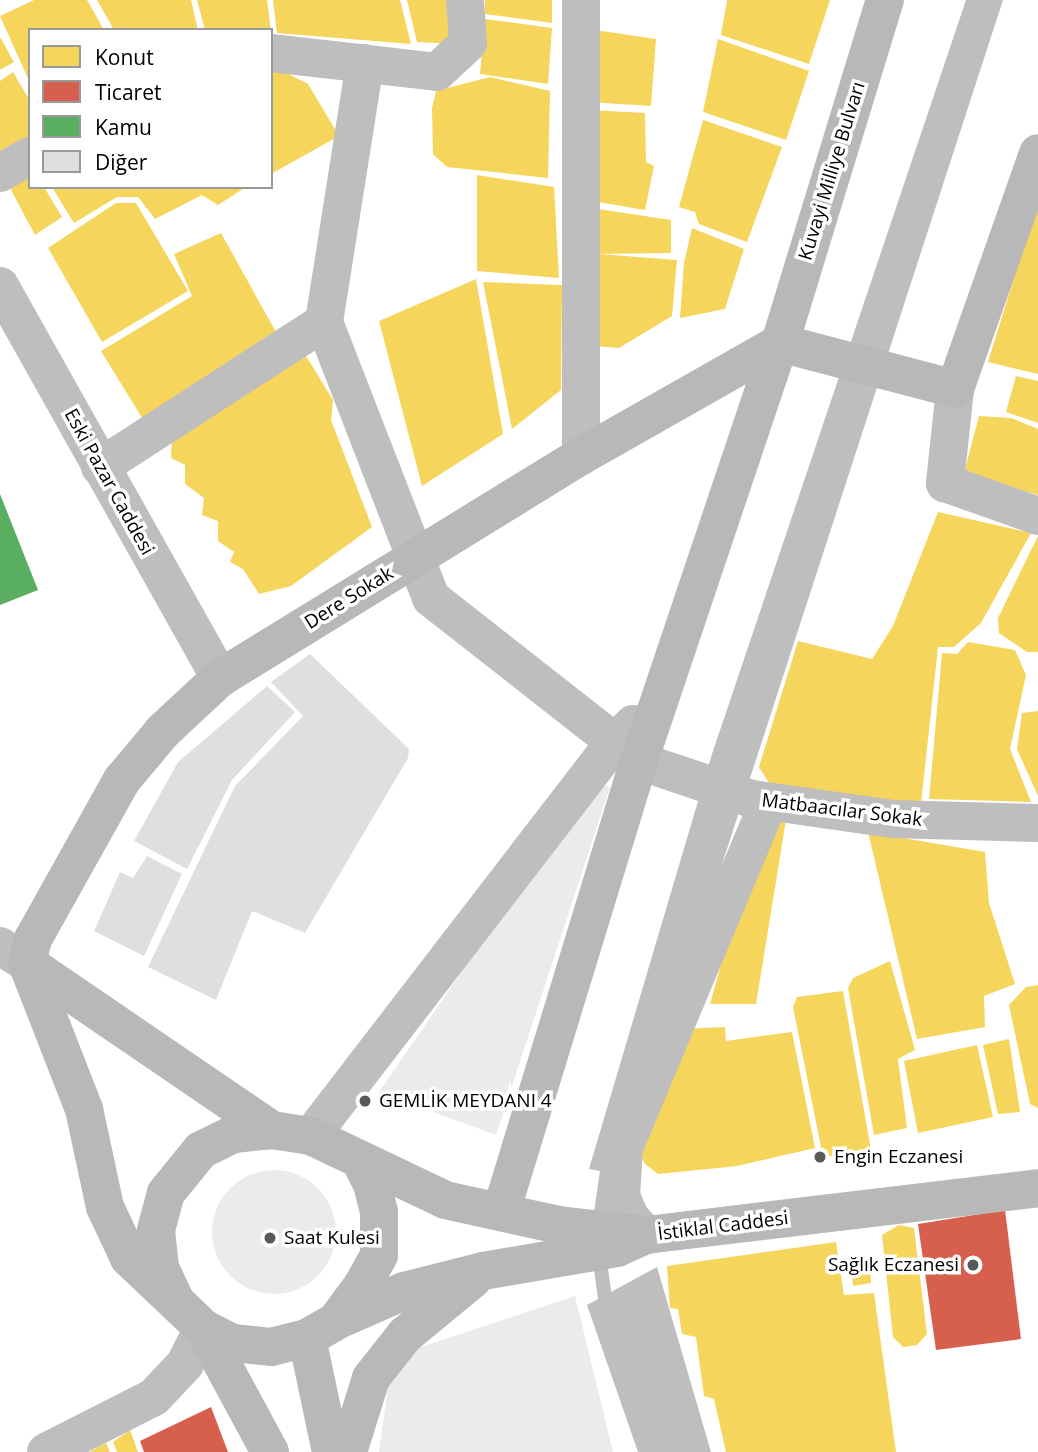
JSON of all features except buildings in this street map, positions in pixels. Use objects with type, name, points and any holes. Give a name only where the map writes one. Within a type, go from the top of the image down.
[{"type":"main road","name":"Kuvayi Milliye Bulvarı","points":[[501,1212],[627,752],[662,695],[780,343],[885,0]]},
{"type":"main road","points":[[780,343],[954,389],[1037,159]]},
{"type":"main road","name":"Dere Sokak","points":[[13,954],[33,939],[122,780],[163,731],[220,678],[581,456],[780,343]]},
{"type":"main road","points":[[13,954],[272,1130]]},
{"type":"main road","points":[[13,954],[84,1109],[105,1208],[129,1258],[203,1328],[233,1343],[271,1347],[322,1330],[404,1291],[483,1271],[557,1242]]},
{"type":"main road","points":[[271,1452],[203,1328],[176,1302],[160,1268],[156,1230],[166,1193],[201,1150],[234,1134],[272,1130],[312,1136],[445,1199],[501,1212],[557,1242]]},
{"type":"main road","points":[[331,1452],[322,1330],[362,1286],[379,1255],[379,1212],[372,1184],[360,1160]]},
{"type":"main road","name":"İstiklal Caddesi","points":[[557,1242],[626,1238],[1038,1188]]},
{"type":"main road","points":[[348,1452],[371,1378],[405,1335],[483,1271]]},
{"type":"street","points":[[273,53],[438,72],[468,43],[464,0]]},
{"type":"street","points":[[581,0],[581,456]]},
{"type":"street","points":[[100,467],[324,322],[365,63]]},
{"type":"street","points":[[0,173],[28,157]]},
{"type":"street","name":"Eski Pazar Caddesi","points":[[0,286],[220,678]]},
{"type":"street","name":"Matbaacılar Sokak","points":[[324,322],[413,558],[431,598],[627,752],[693,780],[769,802],[892,820],[1038,823]]},
{"type":"street","points":[[954,389],[944,483],[1038,516]]},
{"type":"street","points":[[312,1136],[627,752]]},
{"type":"street","points":[[626,1238],[630,1217],[621,1196],[624,1148],[769,802]]},
{"type":"street","points":[[46,1452],[154,1397],[185,1364],[203,1328]]},
{"type":"shaded area","points":[[966,0],[1003,0],[621,1175],[589,1169],[712,754]]},
{"type":"shaded area","points":[[593,781],[610,787],[496,1135],[379,1092]]},
{"type":"shaded area","points":[[274,1170],[298,1175],[318,1188],[331,1208],[336,1232],[331,1256],[318,1276],[298,1289],[274,1294],[250,1289],[230,1276],[217,1256],[212,1232],[217,1208],[230,1188],[250,1175]]},
{"type":"shaded area","points":[[657,1267],[711,1452],[638,1452],[587,1305]]},
{"type":"shaded area","points":[[575,1296],[613,1452],[379,1452],[388,1386],[418,1348]]},
{"type":"waterway","points":[[599,1227],[607,1171]]},
{"type":"waterway","points":[[599,1254],[607,1314]]},
{"type":"place","name":"GEMLİK MEYDANI 4","points":[[365,1101]]},
{"type":"place","name":"Engin Eczanesi","points":[[820,1157]]},
{"type":"place","name":"Saat Kulesi","points":[[270,1238]]},
{"type":"place","name":"Sağlık Eczanesi","points":[[973,1265]]}]
